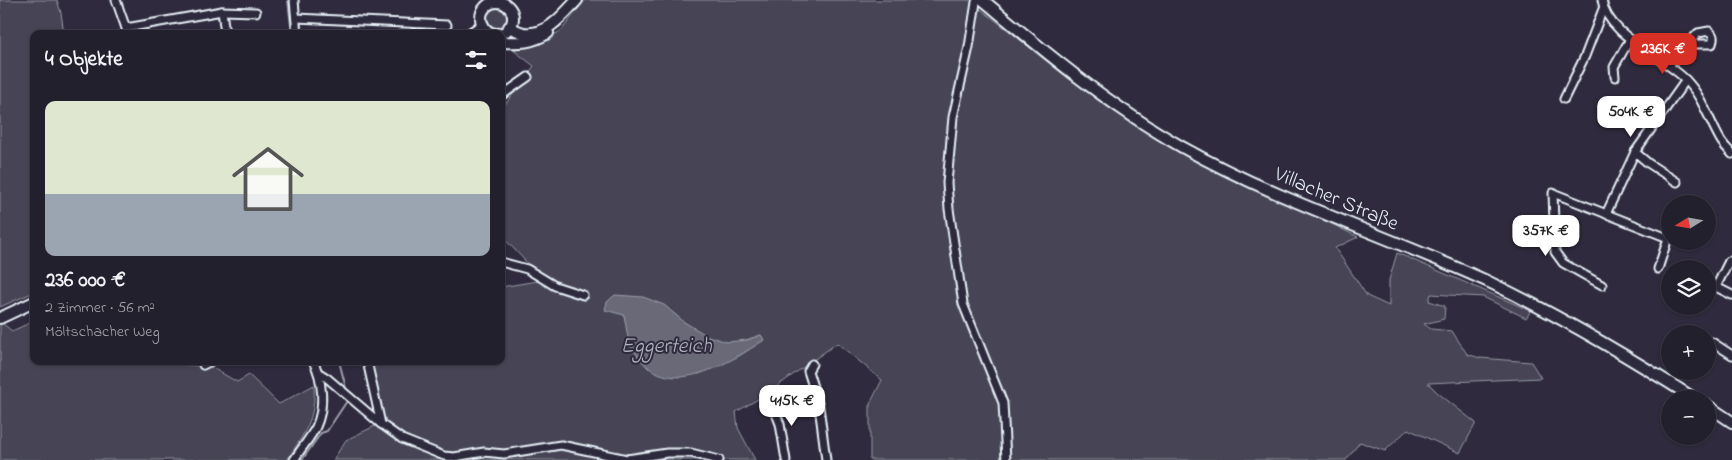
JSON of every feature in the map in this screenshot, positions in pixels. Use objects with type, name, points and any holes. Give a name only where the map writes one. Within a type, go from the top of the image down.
[{"type":"main road","points":[[509,27],[523,33],[534,33],[544,30],[564,14],[577,0]]},
{"type":"main road","points":[[487,30],[483,25],[481,17],[485,7],[499,1],[507,6],[512,18],[509,27],[505,31]]},
{"type":"main road","name":"Villacher Straße","points":[[979,1],[1070,72],[1131,115],[1182,147],[1229,172],[1285,197],[1491,284],[1592,336],[1680,390]]},
{"type":"main road","points":[[505,42],[518,43],[535,40],[557,28],[565,20],[564,14]]},
{"type":"main road","points":[[476,30],[483,25]]},
{"type":"main road","points":[[0,318],[30,304]]},
{"type":"main road","points":[[1716,411],[1732,422]]},
{"type":"street","points":[[116,0],[127,30]]},
{"type":"street","points":[[294,0],[297,30]]},
{"type":"street","points":[[1602,0],[1603,9],[1614,26],[1686,80],[1701,102],[1721,141],[1732,154]]},
{"type":"street","points":[[979,1],[953,117],[947,183],[963,304],[1003,403],[1006,460]]},
{"type":"street","points":[[1564,99],[1585,56],[1603,9]]},
{"type":"street","points":[[132,30],[222,11],[256,12]]},
{"type":"street","points":[[222,11],[225,30]]},
{"type":"street","points":[[296,18],[447,25]]},
{"type":"street","points":[[1615,77],[1614,67],[1630,39]]},
{"type":"street","points":[[1668,65],[1690,44]]},
{"type":"street","points":[[505,93],[528,77]]},
{"type":"street","points":[[1606,214],[1635,152],[1686,80]]},
{"type":"street","points":[[1635,152],[1677,182]]},
{"type":"street","points":[[1602,285],[1562,263],[1555,252],[1553,194],[1668,238],[1658,269]]},
{"type":"street","points":[[1732,263],[1729,261],[1716,287],[1732,295]]},
{"type":"street","points":[[505,263],[527,269],[555,286],[583,295]]},
{"type":"street","points":[[1716,345],[1732,355]]},
{"type":"street","points":[[812,364],[808,371],[819,406],[826,460]]},
{"type":"street","points":[[294,460],[316,425],[322,400],[319,373],[315,365]]},
{"type":"street","points":[[368,365],[381,424]]},
{"type":"street","points":[[319,373],[402,439],[444,456],[454,457],[484,452],[504,454],[561,445],[627,459],[667,453],[691,453],[720,460]]},
{"type":"street","points":[[771,401],[780,424],[786,460]]},
{"type":"shaded area","points":[[0,0],[57,0],[63,30],[30,30],[30,294],[0,307]]},
{"type":"shaded area","points":[[585,0],[969,0],[1099,101],[1152,135],[1358,237],[1335,248],[1367,296],[1389,306],[1389,280],[1397,253],[1531,311],[1526,318],[1483,297],[1431,294],[1429,301],[1445,306],[1444,319],[1424,324],[1431,329],[1452,331],[1467,354],[1480,358],[1531,362],[1541,378],[1428,383],[1476,423],[1460,453],[1408,429],[1385,451],[1360,442],[1346,460],[870,460],[870,404],[882,380],[837,343],[765,395],[736,412],[738,428],[755,460],[333,460],[346,440],[381,423],[369,365],[505,365],[505,286],[543,280],[505,239],[505,105],[534,66],[513,50],[537,44],[561,31]],"holes":[[[664,305],[685,323],[709,337],[727,342],[736,342],[761,335],[764,340],[739,356],[699,374],[648,368],[631,346],[624,315]]]},
{"type":"shaded area","points":[[492,6],[502,6],[509,13],[509,23],[502,30],[492,30],[485,23],[485,13]]},
{"type":"shaded area","points":[[2,323],[12,331],[30,323],[30,365],[187,365],[211,367],[237,382],[249,375],[279,404],[314,385],[311,416],[304,433],[287,460],[0,460],[0,324]]},
{"type":"water","name":"Eggerteich","points":[[615,295],[643,297],[664,305],[684,322],[708,336],[727,342],[747,340],[761,335],[764,340],[735,358],[701,373],[684,377],[668,376],[652,370],[632,349],[624,315],[605,310],[607,302]]},
{"type":"waterway","points":[[288,0],[292,30]]},
{"type":"waterway","points":[[340,365],[347,392]]},
{"type":"waterway","points":[[302,460],[321,433],[327,431],[347,399]]}]
